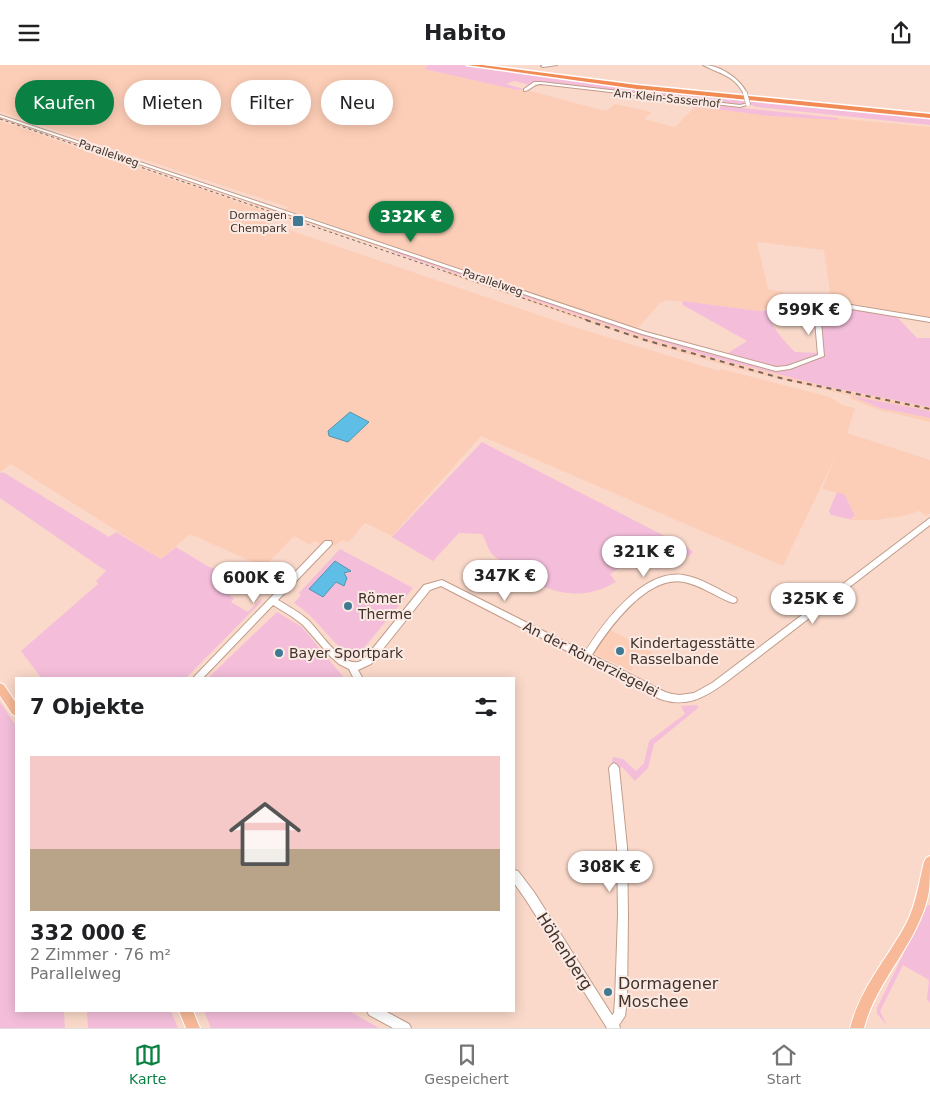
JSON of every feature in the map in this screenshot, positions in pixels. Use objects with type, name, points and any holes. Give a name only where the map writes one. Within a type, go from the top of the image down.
[{"type":"highway","points":[[470,65],[637,87],[930,115]]},
{"type":"highway","points":[[482,65],[638,85],[930,115]]},
{"type":"main road","points":[[0,687],[15,710]]},
{"type":"main road","points":[[861,1026],[871,990],[912,925],[918,911],[930,862]]},
{"type":"main road","points":[[186,1012],[193,1028]]},
{"type":"street","points":[[542,66],[555,65]]},
{"type":"street","name":"Am Klein-Sasserhof","points":[[525,90],[535,83],[541,83],[743,107],[748,104],[741,85],[733,78],[704,65]]},
{"type":"street","name":"Parallelweg","points":[[0,116],[644,333],[776,369],[788,368],[819,357],[821,353],[818,321],[809,307],[811,303],[827,303],[930,320]]},
{"type":"street","name":"An der Römerziegelei","points":[[353,668],[360,667],[368,661],[426,587],[436,583],[447,585],[663,696],[684,700],[703,694],[930,521]]},
{"type":"street","points":[[198,677],[328,543]]},
{"type":"street","points":[[586,657],[612,619],[647,589],[667,579],[682,578],[733,600]]},
{"type":"street","points":[[273,601],[305,621],[337,658],[353,668],[358,677]]},
{"type":"street","points":[[613,1026],[619,1016],[621,1000],[623,915],[622,847],[614,768]]},
{"type":"street","name":"Höhenberg","points":[[515,876],[535,904],[613,1026]]},
{"type":"street","points":[[376,1012],[405,1028]]},
{"type":"shaded area","points":[[0,65],[424,65],[428,66],[425,69],[516,90],[519,88],[606,111],[615,104],[652,112],[644,119],[675,127],[697,105],[930,127],[930,317],[831,300],[824,250],[757,242],[768,289],[783,292],[794,309],[769,308],[759,311],[668,300],[660,303],[639,327],[635,328],[285,209],[288,207],[39,125],[114,125],[114,80],[15,80],[15,117],[0,112]]},
{"type":"shaded area","points":[[424,65],[463,65],[678,93],[930,118],[930,125],[756,107],[746,102],[736,105],[536,81],[530,85],[514,81],[506,84],[523,89],[517,90],[424,69],[428,66]]},
{"type":"shaded area","points":[[696,103],[838,118],[838,120],[771,116],[698,107],[693,108]]},
{"type":"shaded area","points":[[0,121],[271,213],[266,222],[571,326],[719,371],[721,369],[830,397],[840,404],[855,408],[847,433],[930,460],[930,513],[926,516],[919,511],[903,516],[875,520],[853,520],[851,518],[855,516],[840,493],[822,489],[836,455],[783,566],[481,436],[392,536],[365,523],[349,542],[342,540],[334,546],[328,543],[324,546],[314,541],[310,545],[294,536],[264,567],[190,534],[161,559],[11,464],[0,472]]},
{"type":"shaded area","points":[[396,250],[643,334],[773,370],[787,370],[728,353],[747,341],[683,305],[682,301],[759,311],[767,310],[778,333],[795,352],[818,353],[813,318],[823,305],[896,316],[917,338],[930,338],[930,407],[824,386],[711,357],[632,333],[392,252]]},
{"type":"shaded area","points":[[448,271],[632,333],[711,357],[824,386],[930,407],[930,411],[854,397],[880,408],[930,418],[930,422],[879,410],[849,398],[851,396],[738,369],[662,347],[445,273]]},
{"type":"shaded area","points":[[851,396],[930,411],[930,418],[880,408]]},
{"type":"shaded area","points":[[482,442],[693,552],[688,557],[674,548],[667,552],[655,546],[650,550],[653,555],[646,565],[635,562],[631,566],[622,566],[610,574],[616,582],[602,589],[575,594],[549,589],[524,576],[493,555],[482,534],[459,533],[433,561],[392,537]]},
{"type":"shaded area","points":[[3,472],[109,537],[116,532],[161,559],[176,547],[209,567],[236,575],[239,579],[230,592],[230,596],[234,598],[231,602],[248,612],[262,598],[261,602],[187,677],[40,677],[21,651],[98,584],[96,581],[106,571],[0,498],[0,473]]},
{"type":"shaded area","points":[[837,492],[845,495],[855,516],[851,518],[853,520],[831,515],[829,511]]},
{"type":"shaded area","name":"Römer Therme","points":[[340,549],[413,588],[355,659],[339,646],[303,609],[294,603],[301,595],[299,593]]},
{"type":"shaded area","name":"Bayer Sportpark","points":[[277,612],[302,627],[343,677],[209,677]]},
{"type":"shaded area","name":"Kindertagesstätte Rasselbande","points":[[607,628],[653,653],[649,663],[637,660],[631,671],[592,653]]},
{"type":"shaded area","points":[[0,702],[15,724],[15,1012],[64,1012],[65,1028],[0,1028]]},
{"type":"shaded area","points":[[697,705],[698,708],[654,744],[648,768],[635,781],[622,767],[616,769],[611,767],[613,757],[623,759],[636,771],[644,763],[649,741],[685,714],[681,706]]},
{"type":"shaded area","points":[[930,905],[930,1003],[927,999],[929,980],[903,965],[880,1011],[887,1025],[877,1014],[877,1008],[927,906]]},
{"type":"shaded area","points":[[87,1012],[171,1012],[178,1028],[88,1028]]},
{"type":"shaded area","points":[[204,1012],[351,1012],[379,1028],[211,1028]]},
{"type":"water","points":[[350,412],[369,422],[348,442],[329,436],[328,431]]},
{"type":"water","points":[[335,561],[351,571],[344,573],[347,578],[344,586],[336,582],[323,597],[309,589]]},
{"type":"railway","points":[[0,119],[590,321]]},
{"type":"railway","points":[[586,320],[645,340],[784,379],[930,409]]},
{"type":"place","name":"Dormagen Chempark","points":[[298,221]]},
{"type":"place","name":"Römer Therme","points":[[348,606]]},
{"type":"place","name":"Kindertagesstätte Rasselbande","points":[[620,651]]},
{"type":"place","name":"Bayer Sportpark","points":[[279,653]]},
{"type":"place","name":"Dormagener Moschee","points":[[608,992]]}]
